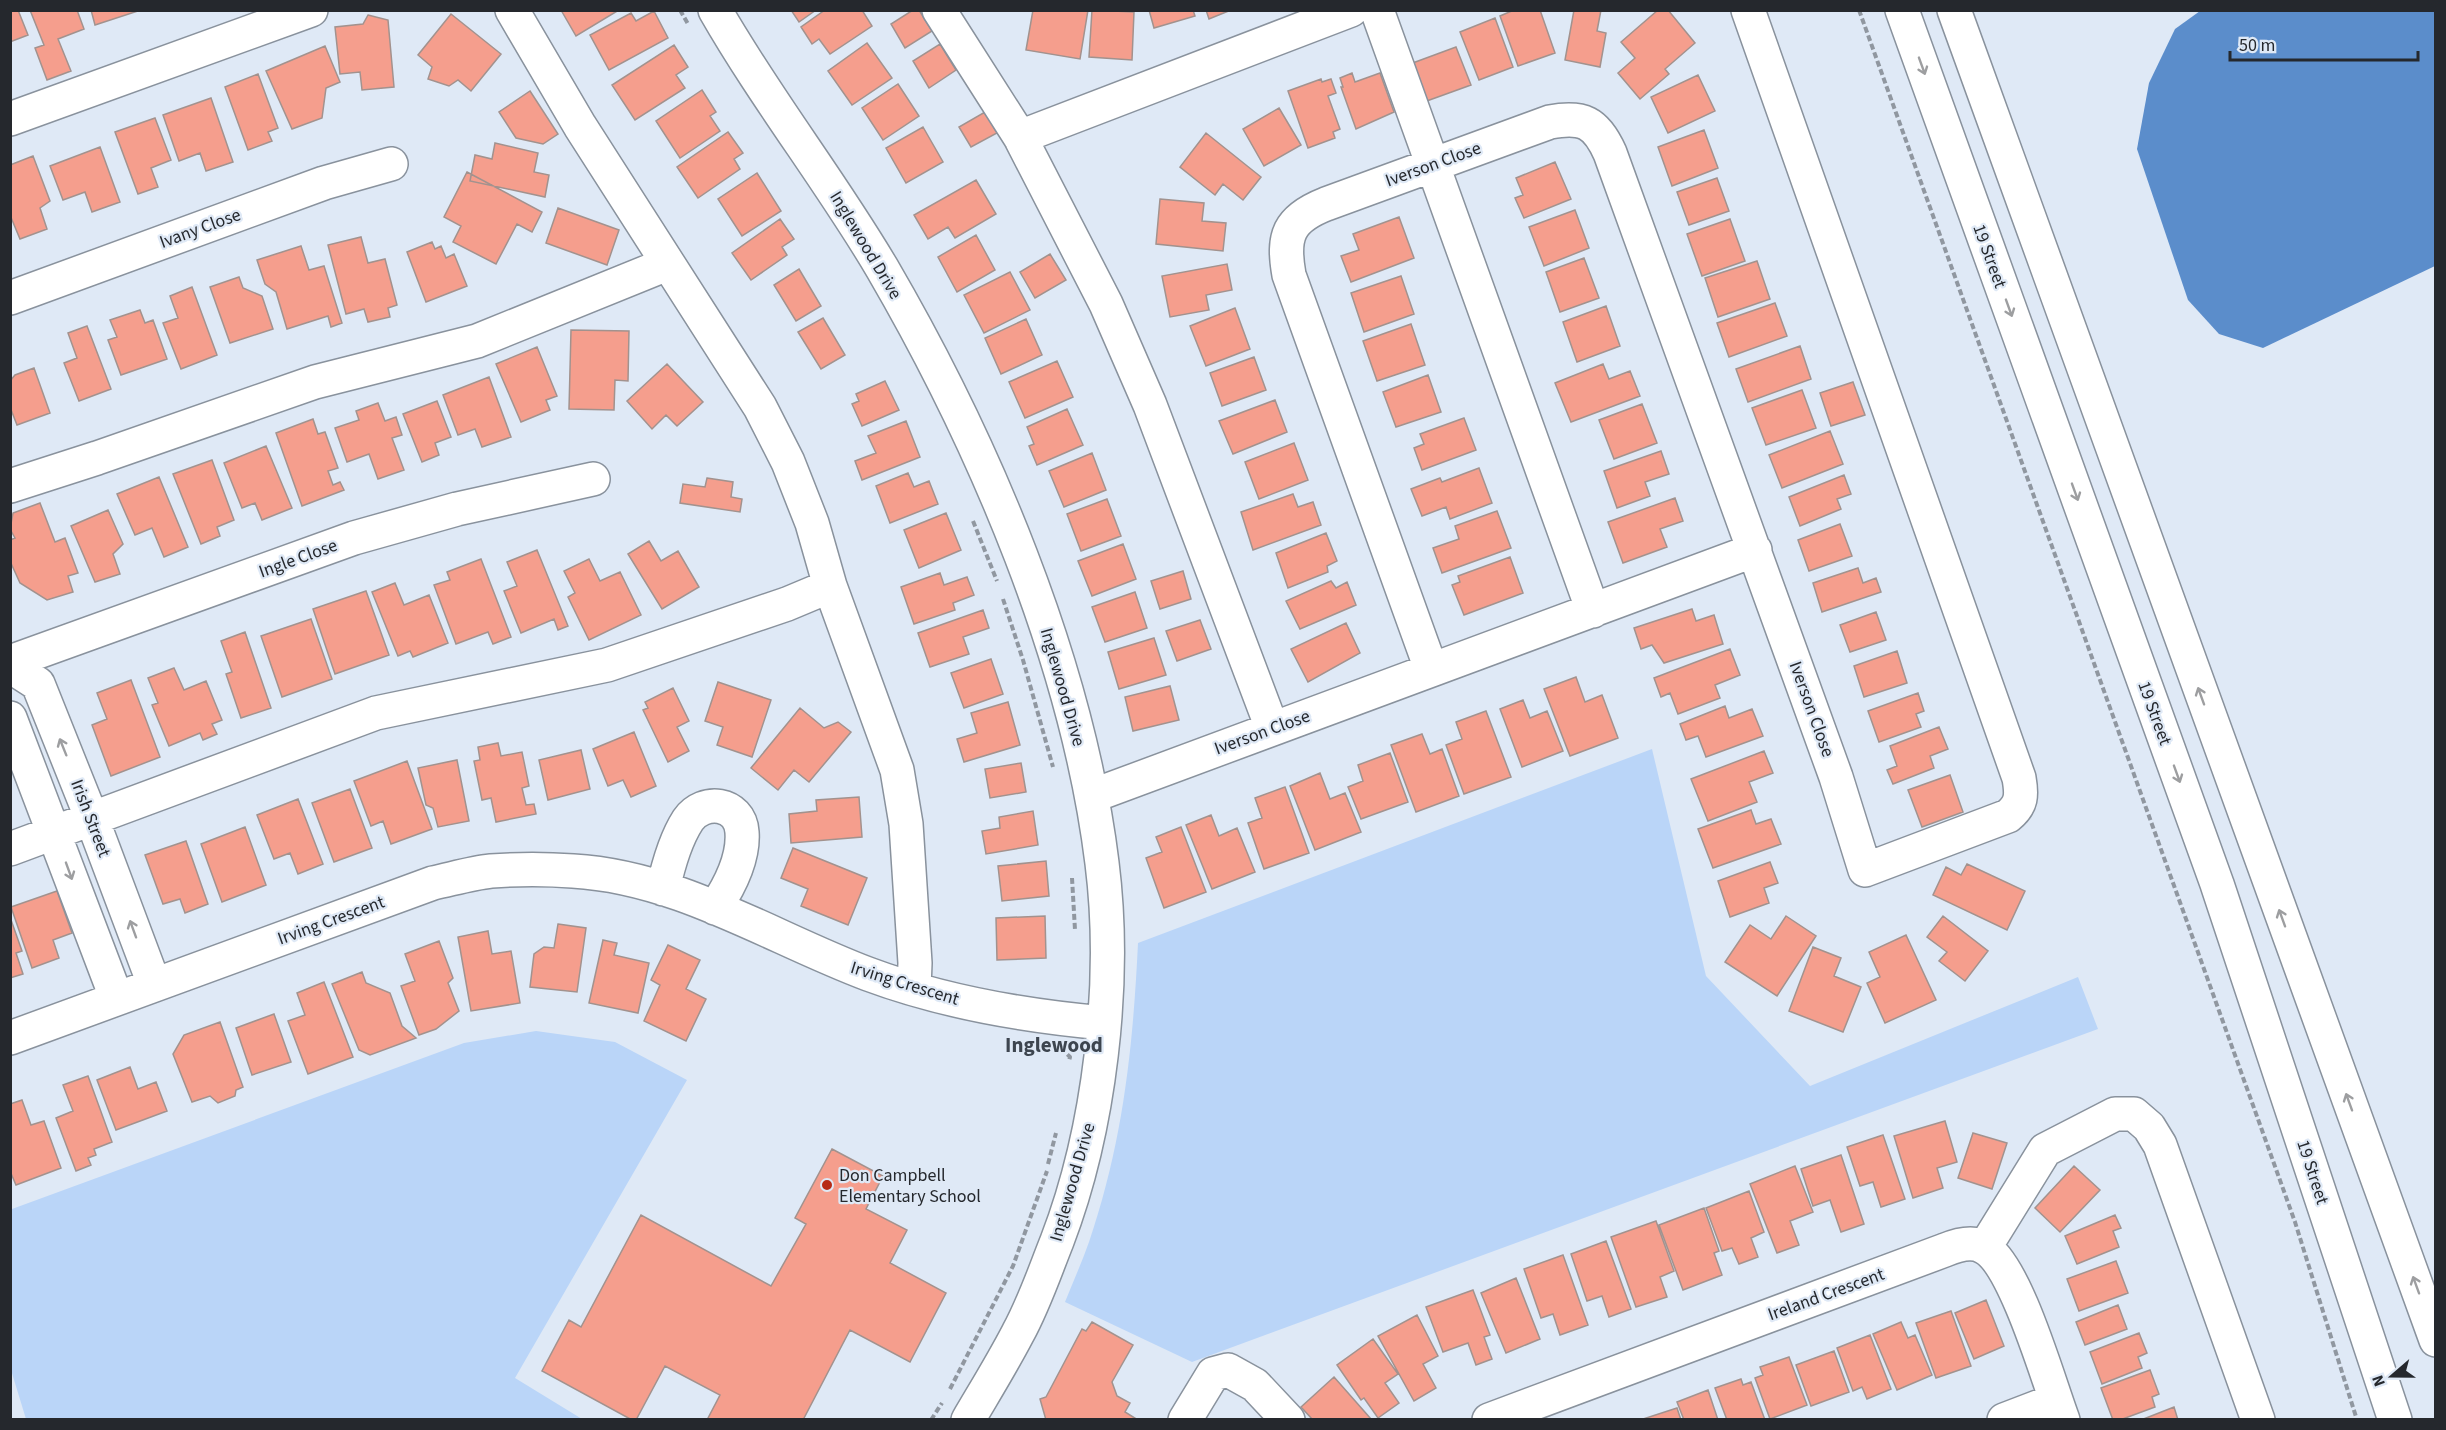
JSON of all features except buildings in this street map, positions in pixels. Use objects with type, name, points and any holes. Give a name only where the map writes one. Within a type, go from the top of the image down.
[{"type":"street","points":[[10,119],[311,10]]},
{"type":"street","points":[[512,10],[580,126],[760,407],[784,453],[812,523],[830,586],[897,770],[906,824],[915,963],[914,988]]},
{"type":"street","points":[[939,10],[1020,137],[1106,304],[1150,405],[1272,728]]},
{"type":"street","points":[[1020,137],[1351,10]]},
{"type":"street","points":[[1377,10],[1593,611]]},
{"type":"street","name":"Iverson Close","points":[[1431,669],[1289,275],[1286,242],[1291,230],[1310,210],[1550,122],[1572,119],[1585,122],[1597,129],[1610,153],[1836,777],[1865,870],[2008,816],[2018,808],[2022,795],[2019,778],[1748,10]]},
{"type":"street","name":"19 Street","points":[[1902,10],[2217,884],[2395,1419]]},
{"type":"street","points":[[1954,10],[2436,1340]]},
{"type":"street","name":"Inglewood Drive","points":[[703,21],[759,81],[844,207],[883,270],[928,352],[975,448],[1018,550],[1049,636],[1075,724],[1092,796],[1103,866],[1107,926],[1104,1023],[1091,1114],[1071,1198],[1058,1239],[1020,1329],[953,1405]]},
{"type":"street","name":"Ivany Close","points":[[10,298],[324,183],[391,164]]},
{"type":"street","points":[[10,486],[315,382],[477,341],[667,264]]},
{"type":"street","name":"Ingle Close","points":[[10,664],[354,538],[457,509],[593,479]]},
{"type":"street","name":"Iverson Close","points":[[1092,796],[1755,550]]},
{"type":"street","points":[[10,849],[376,713],[608,665],[787,604],[830,586]]},
{"type":"street","name":"Irish Street","points":[[10,664],[38,684],[154,984]]},
{"type":"street","points":[[10,718],[117,998]]},
{"type":"street","points":[[663,889],[679,837],[689,819],[702,807],[718,805],[734,813],[742,829],[742,839],[741,850],[726,892],[715,908]]},
{"type":"street","name":"Irving Crescent","points":[[10,1038],[433,883],[490,871],[574,871],[627,879],[715,908],[870,975],[1000,1010],[1062,1020],[1104,1023]]},
{"type":"street","points":[[2004,1419],[2059,1410],[2013,1283],[1985,1247],[2045,1150],[2115,1114],[2134,1114],[2149,1127],[2160,1145],[2258,1419]]},
{"type":"street","name":"Ireland Crescent","points":[[1489,1419],[1945,1250],[1972,1244],[1985,1247]]},
{"type":"street","points":[[1185,1419],[1213,1374],[1228,1370],[1255,1385],[1288,1419]]},
{"type":"path","points":[[680,10],[703,21]]},
{"type":"path","points":[[1859,10],[2295,1222],[2357,1419]]},
{"type":"path","points":[[971,517],[1000,589],[1054,770]]},
{"type":"path","points":[[1071,870],[1076,936]]},
{"type":"path","points":[[1058,1047],[1070,1057],[1069,1068]]},
{"type":"path","points":[[931,1419],[953,1405],[1013,1266],[1047,1172],[1058,1126]]},
{"type":"shaded area","points":[[1652,749],[1706,976],[1810,1086],[2078,977],[2098,1029],[1192,1362],[1065,1302],[1101,1205],[1118,1131],[1133,1020],[1138,943]]},
{"type":"shaded area","points":[[536,1031],[615,1042],[687,1080],[515,1378],[582,1419],[26,1419],[11,1370],[12,1209],[464,1043]]},
{"type":"water","points":[[2200,11],[2435,11],[2435,266],[2263,348],[2219,334],[2188,300],[2137,149],[2149,83],[2175,29]]},
{"type":"place","name":"Don Campbell Elementary School","points":[[827,1185]]},
{"type":"district","name":"Inglewood","points":[[1054,1045]]}]
